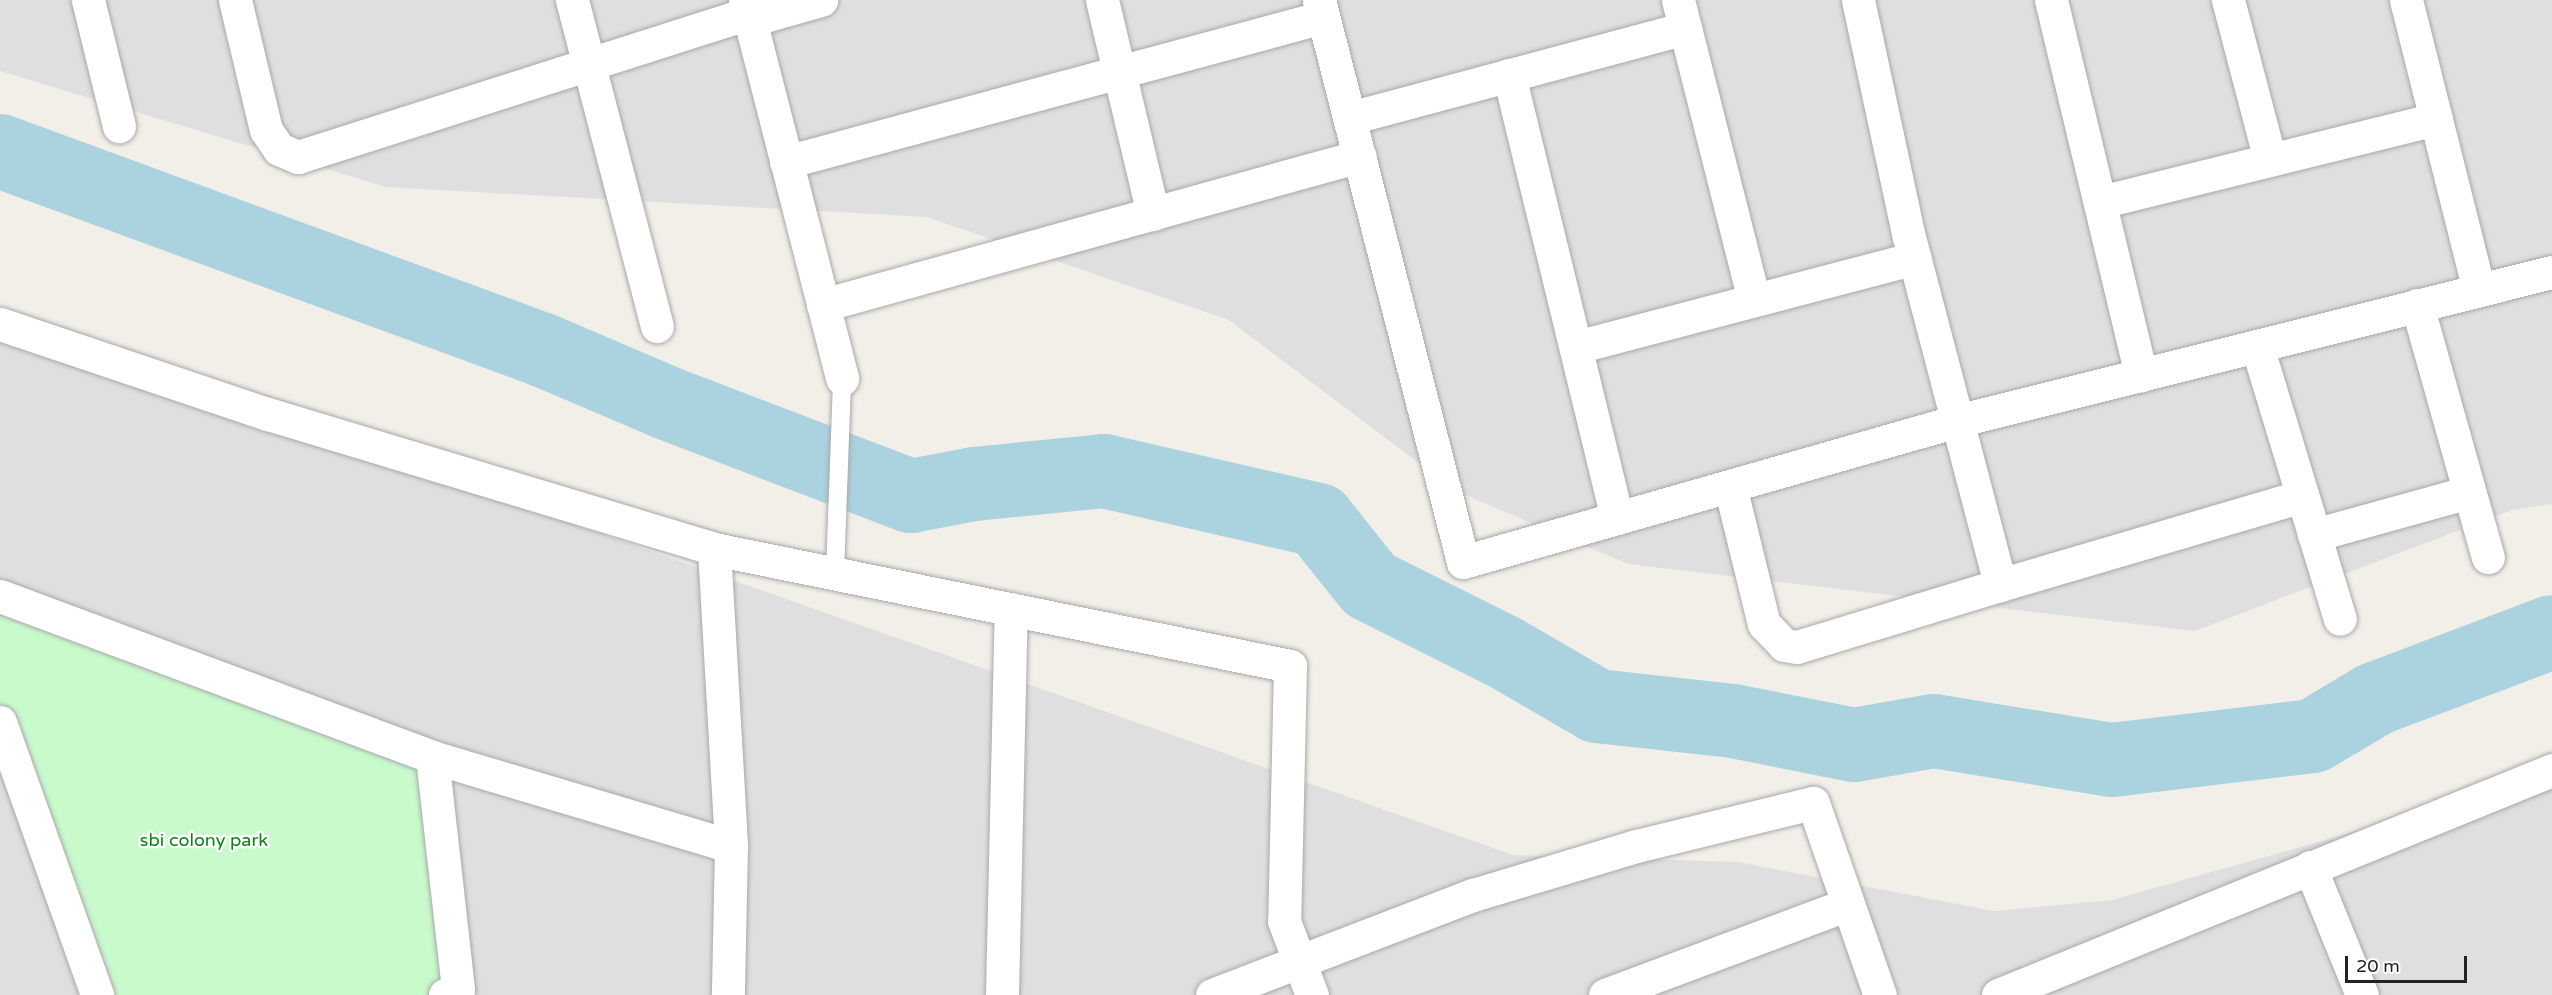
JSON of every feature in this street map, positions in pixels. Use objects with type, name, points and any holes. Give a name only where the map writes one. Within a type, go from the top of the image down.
[{"type":"street","points":[[88,0],[119,126]]},
{"type":"street","points":[[235,0],[266,130],[279,149],[298,157],[748,11],[821,0]]},
{"type":"street","points":[[572,0],[657,326]]},
{"type":"street","points":[[1102,0],[1154,214]]},
{"type":"street","points":[[1858,0],[1915,258],[2000,585]]},
{"type":"street","points":[[2051,0],[2141,375]]},
{"type":"street","points":[[2228,0],[2270,160]]},
{"type":"street","points":[[2406,0],[2479,290]]},
{"type":"street","points":[[786,162],[1120,72],[1321,8],[1463,562],[1957,421],[2552,272]]},
{"type":"street","points":[[748,11],[842,379]]},
{"type":"street","points":[[1350,118],[1509,75],[1681,14],[1754,300]]},
{"type":"street","points":[[1509,75],[1617,518]]},
{"type":"street","points":[[2100,202],[2436,119]]},
{"type":"street","points":[[823,305],[1360,156]]},
{"type":"street","points":[[1576,347],[1915,258]]},
{"type":"street","points":[[2417,306],[2488,557]]},
{"type":"street","points":[[0,324],[268,414],[714,549],[1290,666],[1284,921],[1312,995]]},
{"type":"street","points":[[2257,346],[2340,619]]},
{"type":"street","points":[[1730,486],[1764,624],[1784,645],[1797,647],[2302,496]]},
{"type":"street","points":[[2314,535],[2469,492]]},
{"type":"street","points":[[714,549],[731,846],[728,995]]},
{"type":"street","points":[[0,596],[432,757],[731,846]]},
{"type":"street","points":[[1002,995],[1011,609]]},
{"type":"street","points":[[0,722],[97,995]]},
{"type":"street","points":[[432,757],[458,990],[445,995]]},
{"type":"street","points":[[1998,995],[2552,770]]},
{"type":"street","points":[[1212,995],[1473,895],[1636,846],[1813,803],[1846,905],[1880,995]]},
{"type":"street","points":[[2310,867],[2362,995]]},
{"type":"street","points":[[1605,995],[1846,905]]},
{"type":"lane","points":[[835,573],[842,379]]},
{"type":"shaded area","points":[[0,0],[2552,0],[2552,504],[2512,510],[2195,631],[1628,564],[1456,491],[1229,320],[927,217],[386,187],[0,71]]},
{"type":"shaded area","points":[[0,322],[1513,855],[1738,862],[1994,911],[2112,900],[2552,776],[2552,995],[0,995]]},
{"type":"green space","name":"sbi colony park","points":[[0,611],[441,753],[444,995],[95,995],[0,737]]},
{"type":"waterway","points":[[0,151],[543,350],[667,403],[911,496],[974,484],[1104,471],[1318,520],[1370,585],[1504,652],[1597,706],[1733,721],[1854,745],[1934,731],[2112,760],[2313,736],[2375,699],[2552,632]]}]
